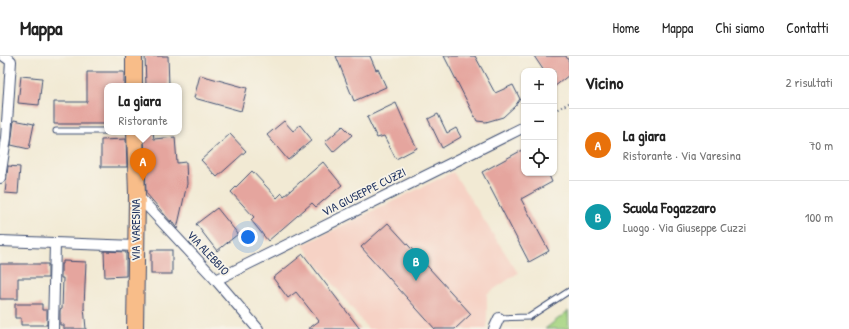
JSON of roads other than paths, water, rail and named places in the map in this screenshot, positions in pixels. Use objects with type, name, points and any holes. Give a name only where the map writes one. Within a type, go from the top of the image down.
[{"type":"main road","points":[[134,56],[134,83]]},
{"type":"main road","name":"VIA VARESINA","points":[[135,135],[137,196],[135,329]]},
{"type":"street","points":[[0,178],[6,138],[11,61],[4,56]]},
{"type":"street","name":"VIA GIUSEPPE CUZZI","points":[[216,280],[521,128]]},
{"type":"street","name":"VIA ALEBBIO","points":[[137,196],[216,280],[258,329]]},
{"type":"street","points":[[0,241],[136,246]]},
{"type":"street","points":[[53,329],[55,243]]},
{"type":"street","points":[[494,329],[500,318]]},
{"type":"lane","points":[[56,131],[104,131]]},
{"type":"lane","points":[[500,318],[529,317],[569,291]]},
{"type":"place","name":"La giara","points":[[143,181]]},
{"type":"place","name":"Scuola Fogazzaro","points":[[416,281]]}]
